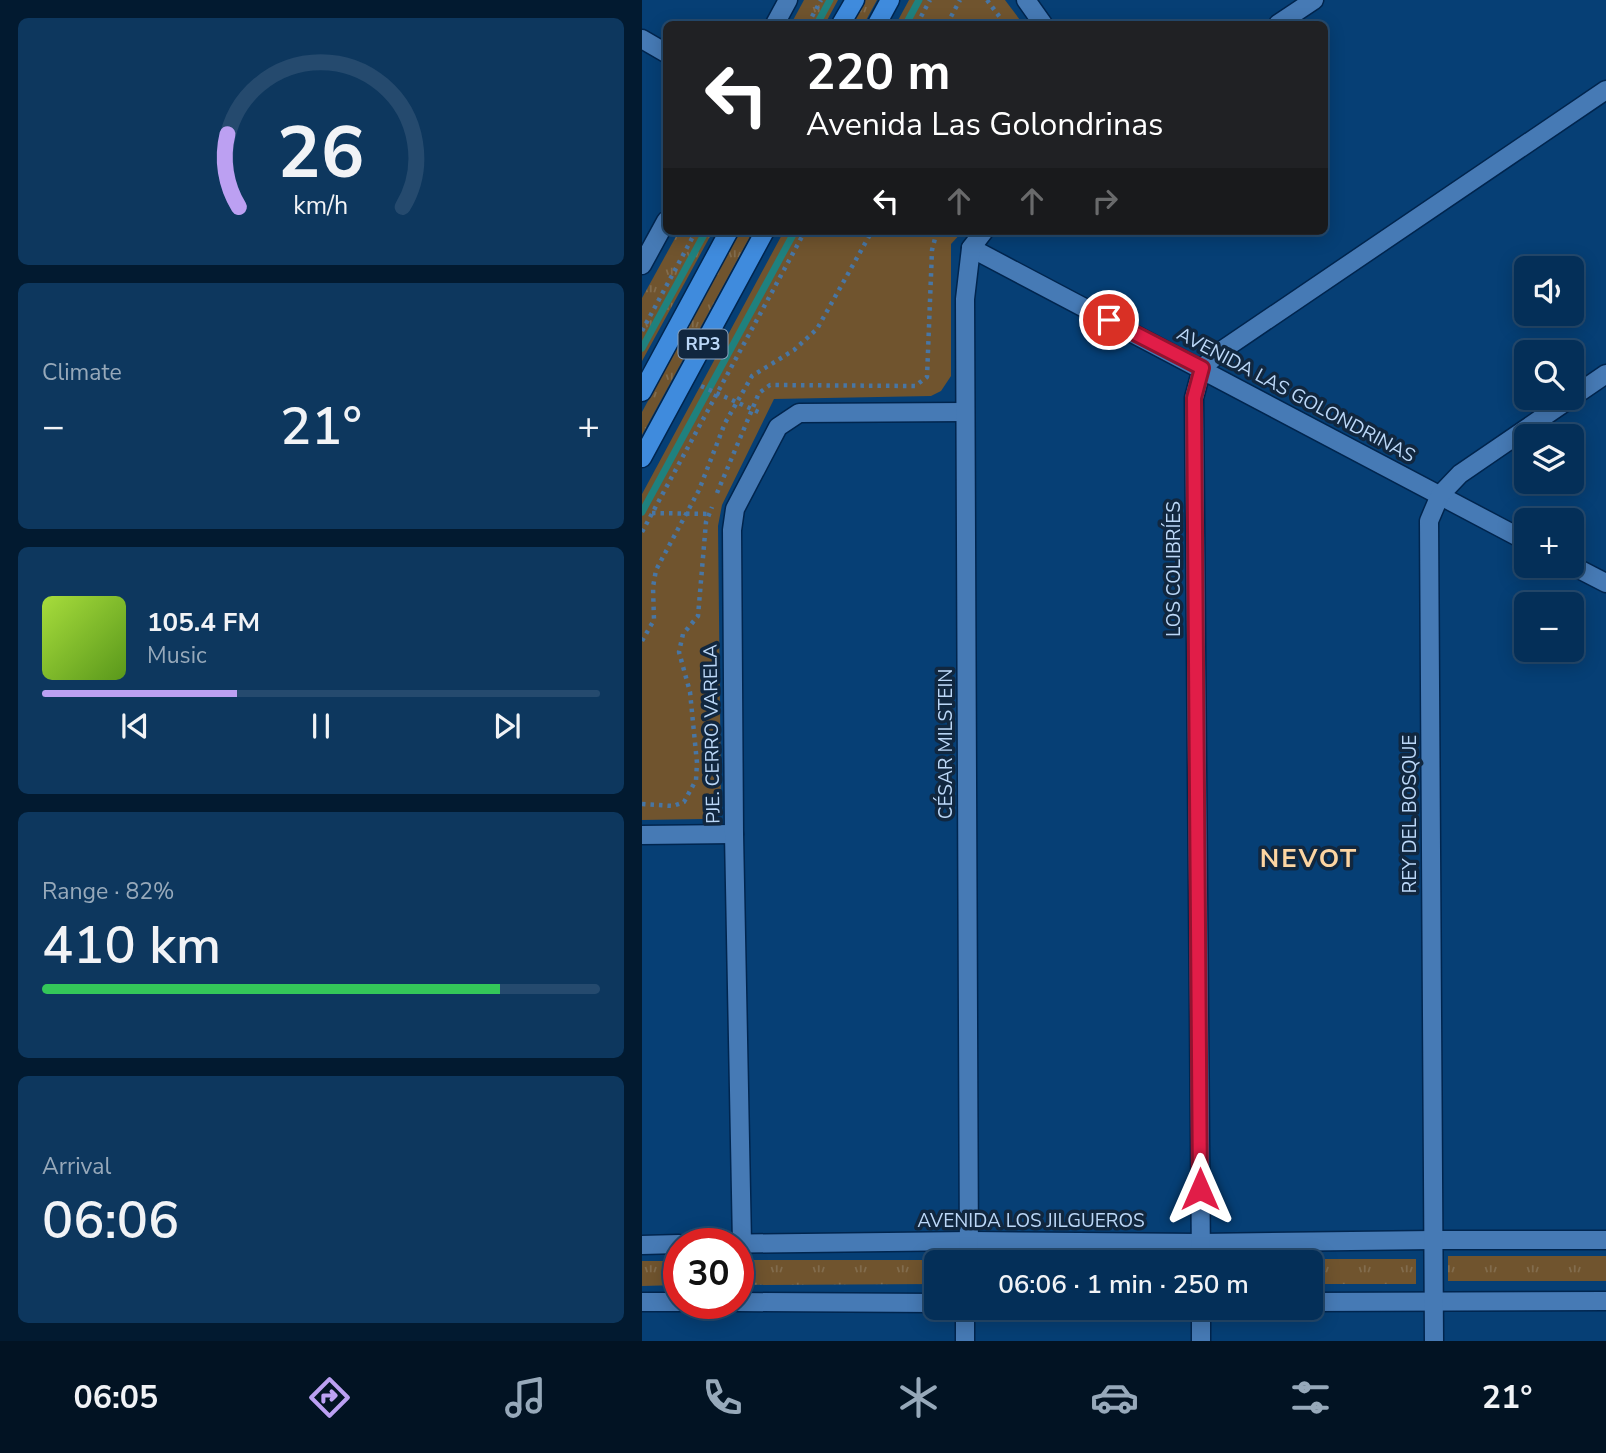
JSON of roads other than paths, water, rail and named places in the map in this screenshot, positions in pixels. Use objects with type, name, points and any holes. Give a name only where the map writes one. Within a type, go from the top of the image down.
[{"type":"main road","points":[[844,21],[855,0]]},
{"type":"main road","points":[[879,21],[890,0]]},
{"type":"main road","name":"RP3","points":[[642,392],[727,235]]},
{"type":"main road","name":"RP3","points":[[642,458],[763,235]]},
{"type":"street","points":[[777,21],[788,0]]},
{"type":"street","points":[[1026,0],[1041,21]]},
{"type":"street","points":[[1282,21],[1314,0]]},
{"type":"street","points":[[642,39],[663,51]]},
{"type":"street","points":[[1202,368],[1224,349],[1606,90]]},
{"type":"street","points":[[642,265],[663,226]]},
{"type":"street","points":[[971,248],[981,235]]},
{"type":"street","name":"AVENIDA LAS GOLONDRINAS","points":[[971,248],[1514,535]]},
{"type":"street","name":"CÉSAR MILSTEIN","points":[[970,1250],[965,299],[971,248]]},
{"type":"street","name":"LOS COLIBRÍES","points":[[1201,1250],[1194,398],[1202,368]]},
{"type":"street","name":"REY DEL BOSQUE","points":[[1434,1341],[1429,522],[1440,495],[1460,474],[1606,374]]},
{"type":"street","name":"PJE. CERRO VARELA","points":[[742,1228],[734,834],[734,515],[778,427],[799,413],[965,412]]},
{"type":"street","points":[[1584,572],[1606,583]]},
{"type":"street","points":[[642,835],[734,834]]},
{"type":"street","name":"AVENIDA LOS JILGUEROS","points":[[1255,1250],[1433,1240],[1606,1240]]},
{"type":"street","name":"AVENIDA LOS JILGUEROS","points":[[754,1244],[970,1241],[1143,1250]]},
{"type":"street","points":[[642,1245],[663,1244]]},
{"type":"street","points":[[1323,1302],[1606,1301]]},
{"type":"street","points":[[642,1302],[663,1302]]},
{"type":"street","points":[[754,1302],[924,1303]]},
{"type":"street","points":[[965,1341],[966,1320]]},
{"type":"street","points":[[1201,1320],[1201,1341]]},
{"type":"waterway","points":[[819,21],[830,0]]},
{"type":"waterway","points":[[908,21],[919,0]]},
{"type":"waterway","points":[[642,348],[704,235]]},
{"type":"waterway","points":[[642,512],[793,235]]},
{"type":"district","name":"NEVOT","points":[[1309,858]]}]
